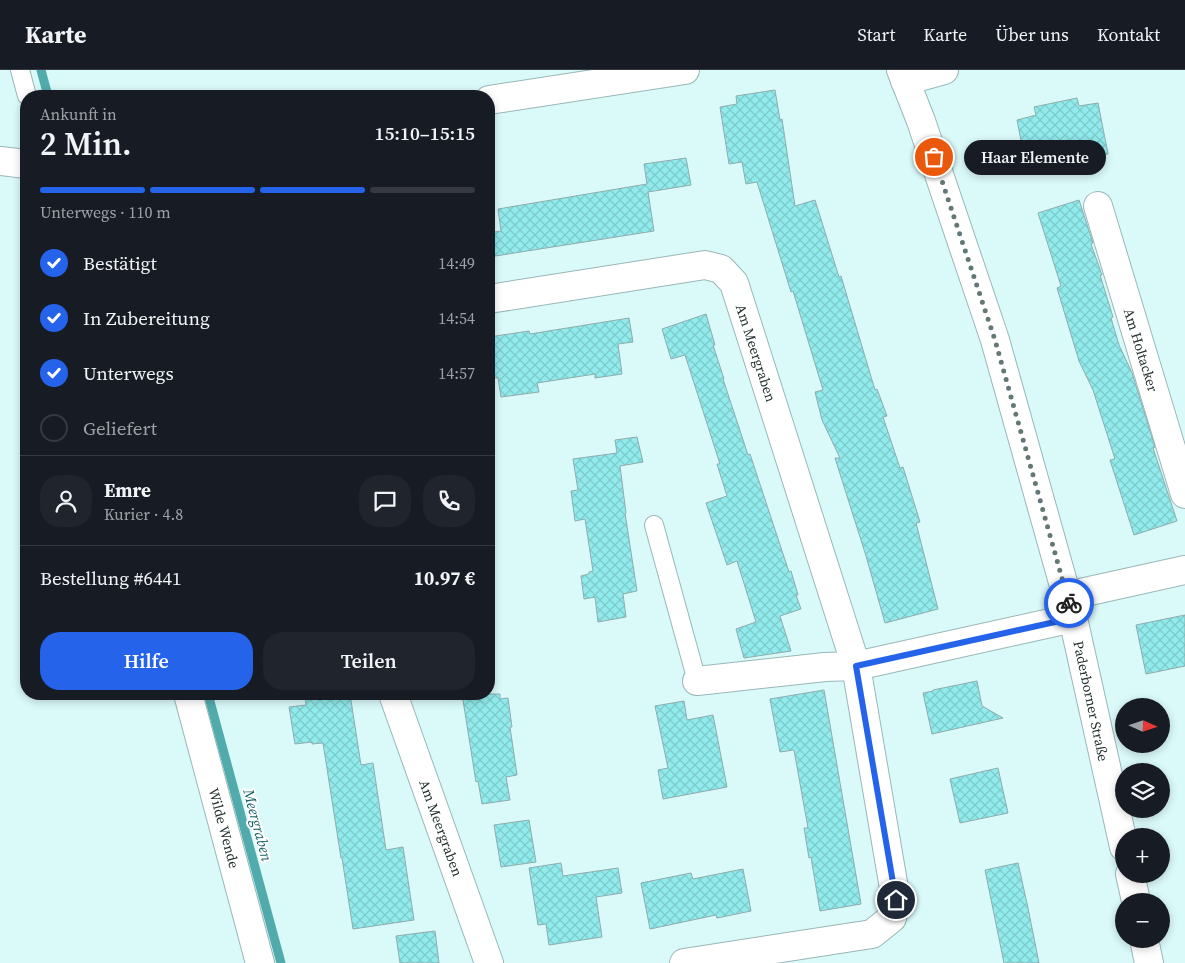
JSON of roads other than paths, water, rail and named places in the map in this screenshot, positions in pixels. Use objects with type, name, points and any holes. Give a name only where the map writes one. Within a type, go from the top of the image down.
[{"type":"street","points":[[495,99],[685,70]]},
{"type":"street","points":[[903,75],[944,70]]},
{"type":"street","name":"Paderborner Straße","points":[[903,75],[921,121],[995,340],[1070,607],[1120,828]]},
{"type":"street","points":[[0,161],[20,163]]},
{"type":"street","name":"Am Holtacker","points":[[1098,206],[1185,494]]},
{"type":"street","name":"Am Meergraben","points":[[495,299],[705,265],[721,268],[734,283],[856,666],[896,900],[892,918],[872,934],[684,963]]},
{"type":"street","points":[[697,681],[825,667],[856,666],[1070,607],[1185,570]]},
{"type":"street","name":"Wilde Wende","points":[[190,700],[260,963]]},
{"type":"street","name":"Am Meergraben","points":[[394,700],[489,963]]},
{"type":"street","points":[[1146,948],[1150,963]]},
{"type":"lane","points":[[20,70],[25,90]]},
{"type":"lane","points":[[654,525],[697,681]]},
{"type":"waterway","name":"Meergraben","points":[[41,70],[46,90]]},
{"type":"waterway","name":"Meergraben","points":[[210,700],[281,963]]},
{"type":"place","name":"Haar Elemente","points":[[934,157]]}]
